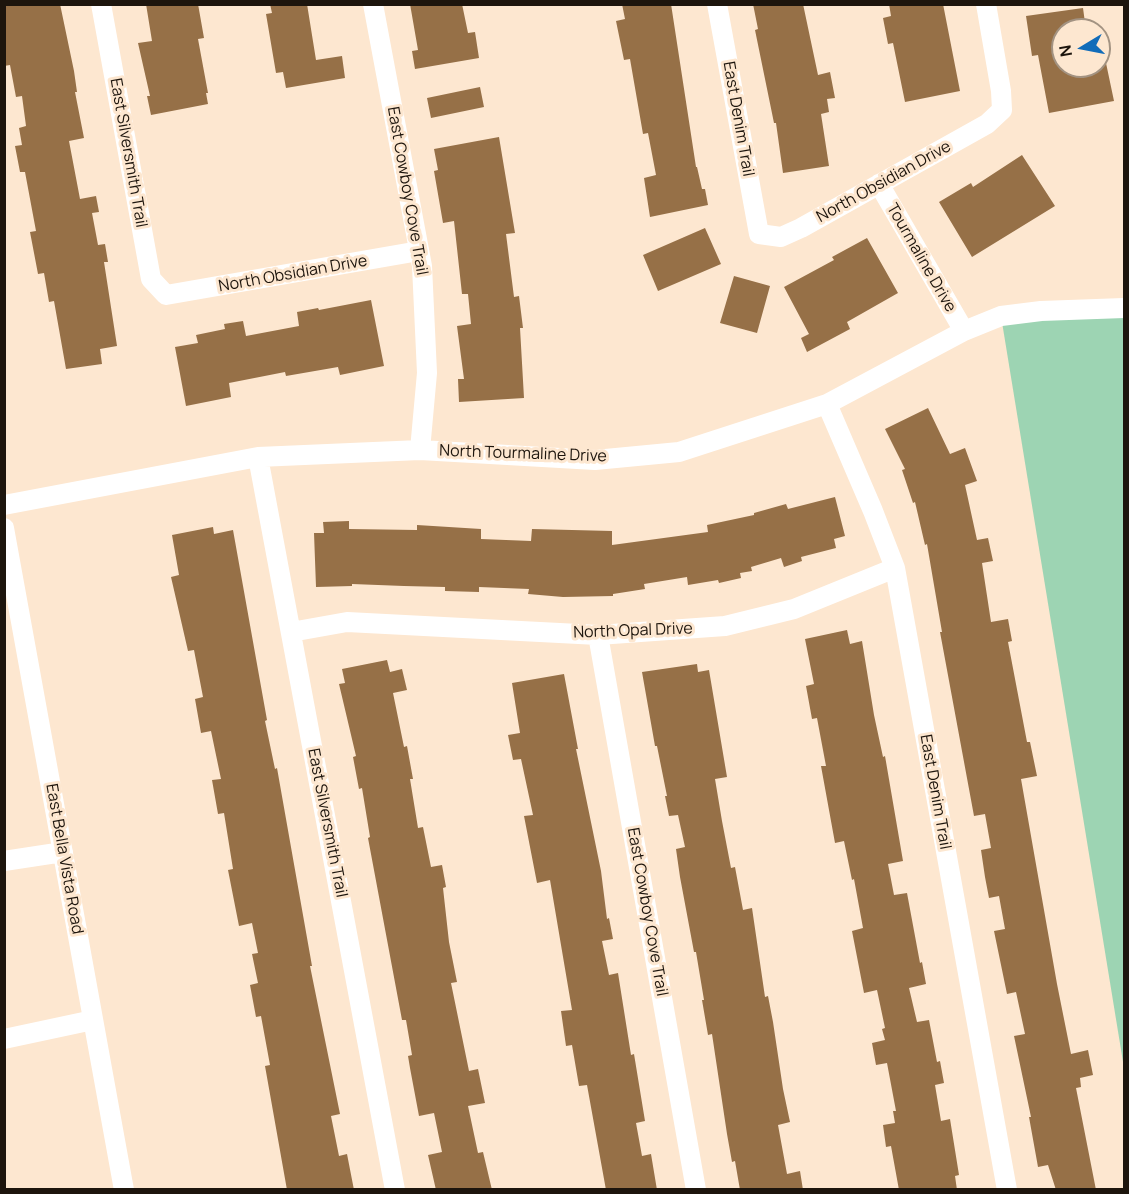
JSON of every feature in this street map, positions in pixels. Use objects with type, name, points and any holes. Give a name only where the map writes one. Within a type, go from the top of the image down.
[{"type":"street","name":"East Silversmith Trail","points":[[101,4],[152,279],[166,296]]},
{"type":"street","name":"East Cowboy Cove Trail","points":[[373,4],[422,266],[427,373],[420,450]]},
{"type":"street","name":"East Denim Trail","points":[[717,4],[759,234]]},
{"type":"street","name":"North Obsidian Drive","points":[[759,234],[781,237],[801,228],[987,123],[1002,110],[1001,91],[986,4]]},
{"type":"street","name":"Tourmaline Drive","points":[[879,184],[964,331]]},
{"type":"street","name":"North Obsidian Drive","points":[[166,296],[419,252]]},
{"type":"street","name":"North Tourmaline Drive","points":[[4,506],[258,457],[420,450],[595,460],[679,452],[827,404],[964,331],[1002,316],[1041,311],[1125,308]]},
{"type":"street","name":"East Denim Trail","points":[[827,404],[895,568],[1007,1190]]},
{"type":"street","name":"East Silversmith Trail","points":[[258,457],[395,1190]]},
{"type":"street","name":"East Bella Vista Road","points":[[4,528],[123,1189]]},
{"type":"street","name":"North Opal Drive","points":[[291,632],[347,622],[598,635],[725,626],[794,609],[895,568]]},
{"type":"street","name":"East Cowboy Cove Trail","points":[[598,635],[696,1190]]},
{"type":"street","points":[[4,861],[63,852]]},
{"type":"street","points":[[4,1039],[93,1020]]},
{"type":"green space","points":[[1124,308],[1124,1068],[1001,316]]},
{"type":"building","points":[[4,4],[60,4],[74,71],[77,92],[75,92],[84,138],[69,141],[80,199],[96,196],[99,212],[92,213],[98,245],[105,244],[108,262],[104,262],[117,346],[100,349],[102,364],[66,369],[54,301],[49,302],[44,273],[38,274],[30,232],[36,231],[25,172],[20,172],[15,146],[22,145],[19,128],[26,126],[22,96],[16,97],[10,65],[4,66]]},
{"type":"building","points":[[146,4],[198,4],[204,38],[198,39],[208,104],[151,115],[147,96],[150,96],[138,43],[152,41]]},
{"type":"building","points":[[270,4],[307,4],[316,60],[342,56],[345,78],[286,88],[283,72],[276,73],[266,14],[272,13]]},
{"type":"building","points":[[410,4],[462,4],[468,33],[475,32],[479,58],[415,69],[412,51],[418,50]]},
{"type":"building","points":[[622,4],[671,4],[696,167],[702,189],[705,189],[708,205],[650,217],[644,178],[656,175],[648,133],[643,134],[630,59],[624,60],[616,21],[625,19]]},
{"type":"building","points":[[753,4],[803,4],[818,75],[830,72],[835,98],[827,99],[829,112],[821,114],[829,166],[783,173],[776,123],[774,123],[755,30],[758,29]]},
{"type":"building","points":[[889,4],[943,4],[960,91],[905,102],[893,43],[888,44],[883,18],[891,16]]},
{"type":"building","points":[[1083,8],[1084,18],[1051,18],[1051,78],[1109,78],[1114,101],[1049,113],[1038,55],[1032,56],[1026,16]]},
{"type":"building","points":[[480,87],[484,107],[431,118],[427,98]]},
{"type":"building","points":[[499,137],[515,233],[506,234],[514,297],[519,296],[523,328],[520,328],[524,398],[459,402],[458,379],[464,379],[457,326],[471,324],[468,294],[462,294],[454,221],[443,223],[434,171],[438,170],[434,149]]},
{"type":"building","points":[[1022,155],[1055,206],[972,257],[939,202],[971,183],[973,187]]},
{"type":"building","points":[[705,228],[721,264],[658,291],[643,255]]},
{"type":"building","points":[[867,238],[898,293],[847,322],[850,329],[807,352],[801,338],[809,334],[784,287],[834,260],[832,257]]},
{"type":"building","points":[[734,276],[770,286],[757,333],[720,323]]},
{"type":"building","points":[[371,300],[384,366],[340,375],[338,367],[286,376],[285,372],[229,383],[231,397],[186,406],[175,347],[198,343],[196,335],[225,329],[224,324],[243,321],[246,336],[299,326],[297,312]]},
{"type":"building","points":[[928,408],[950,454],[965,448],[977,481],[965,485],[977,540],[988,538],[993,561],[982,563],[991,622],[1008,619],[1012,641],[1008,642],[1027,742],[1030,742],[1037,776],[1021,779],[1057,984],[1071,1054],[1088,1050],[1093,1075],[1080,1078],[1081,1087],[1076,1088],[1096,1190],[1056,1190],[1048,1165],[1038,1167],[1029,1117],[1031,1117],[1014,1036],[1025,1034],[1016,992],[1007,994],[994,931],[1005,929],[999,896],[989,898],[985,877],[981,850],[991,848],[985,814],[974,816],[940,632],[942,632],[927,544],[925,545],[915,502],[913,503],[902,470],[905,469],[885,429]]},
{"type":"building","points":[[835,497],[845,536],[834,539],[836,548],[801,557],[802,561],[784,567],[781,558],[751,567],[752,571],[740,573],[741,578],[719,583],[718,580],[688,585],[687,577],[644,584],[645,589],[613,594],[613,596],[563,597],[528,594],[529,589],[479,587],[479,592],[445,591],[445,587],[352,584],[352,586],[316,587],[314,533],[324,533],[323,522],[349,521],[349,529],[417,530],[417,525],[481,529],[481,539],[531,541],[532,529],[612,531],[612,545],[708,532],[707,525],[754,515],[754,513],[786,504],[788,509]]},
{"type":"building","points":[[213,527],[214,534],[233,530],[267,720],[265,721],[275,769],[277,768],[312,966],[310,966],[340,1114],[331,1116],[339,1156],[347,1154],[354,1190],[287,1190],[265,1066],[270,1065],[261,1016],[256,1017],[250,985],[258,983],[252,954],[258,953],[252,923],[239,926],[228,870],[233,869],[224,813],[218,814],[212,780],[221,779],[211,731],[201,733],[195,699],[203,697],[194,650],[188,651],[171,577],[179,575],[172,535]]},
{"type":"building","points":[[847,630],[850,644],[862,641],[874,715],[883,757],[885,756],[903,861],[888,864],[894,895],[907,893],[920,963],[922,962],[926,984],[909,988],[917,1022],[929,1020],[937,1062],[940,1061],[944,1083],[935,1085],[941,1121],[950,1119],[959,1175],[955,1176],[957,1190],[899,1190],[891,1146],[886,1147],[883,1125],[895,1123],[893,1111],[896,1111],[887,1063],[876,1065],[872,1043],[885,1040],[882,1029],[885,1028],[877,990],[864,993],[852,931],[863,928],[854,879],[852,880],[844,841],[835,843],[821,766],[826,766],[817,718],[812,719],[806,686],[814,684],[805,639]]},
{"type":"building","points":[[387,660],[390,672],[402,669],[407,690],[393,693],[404,747],[407,746],[418,828],[423,827],[431,867],[442,865],[446,887],[443,888],[449,942],[457,982],[451,983],[469,1071],[478,1069],[485,1103],[468,1106],[478,1153],[483,1152],[492,1190],[436,1190],[428,1155],[442,1152],[434,1113],[419,1116],[408,1056],[412,1055],[406,1020],[402,1020],[368,838],[370,837],[362,788],[359,789],[353,757],[356,756],[339,684],[345,683],[342,669]]},
{"type":"building","points":[[697,664],[698,672],[709,670],[727,777],[715,779],[722,821],[731,868],[735,867],[743,910],[752,908],[765,997],[768,996],[773,1022],[790,1122],[778,1125],[787,1174],[800,1171],[803,1190],[740,1190],[735,1161],[732,1162],[712,1034],[708,1035],[696,952],[694,952],[680,877],[676,849],[685,847],[678,815],[669,816],[642,672]]},
{"type":"building","points":[[564,674],[578,749],[576,749],[601,871],[607,919],[609,918],[613,939],[602,941],[609,975],[618,973],[631,1055],[634,1054],[645,1121],[636,1123],[642,1156],[651,1154],[657,1190],[606,1190],[587,1085],[579,1086],[572,1045],[566,1046],[561,1011],[572,1010],[550,880],[537,883],[524,816],[533,815],[521,759],[513,760],[508,735],[520,733],[512,683]]}]
